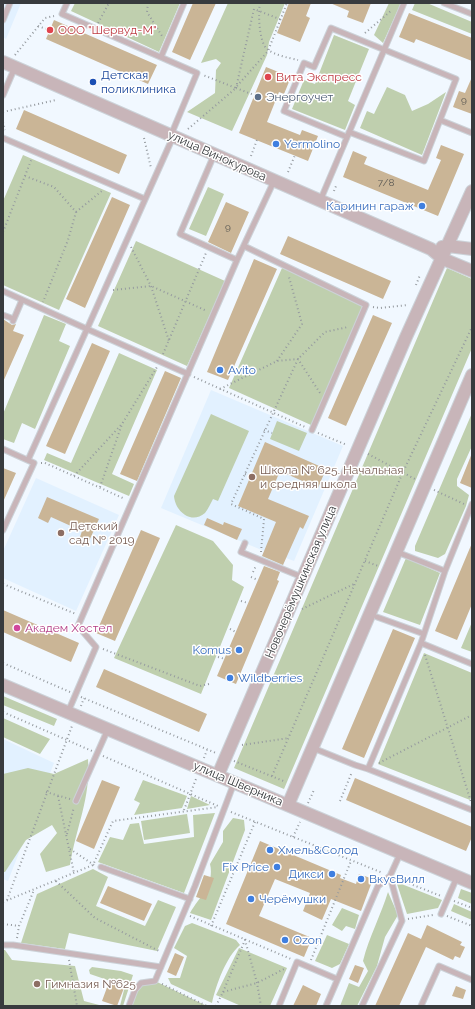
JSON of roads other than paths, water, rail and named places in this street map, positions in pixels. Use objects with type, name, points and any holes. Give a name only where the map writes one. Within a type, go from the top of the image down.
[{"type":"street","name":"улица Винокурова","points":[[3,62],[431,249],[443,259],[472,271]]},
{"type":"street","name":"Новочерёмушкинская улица","points":[[218,776],[416,316],[443,259],[472,191]]},
{"type":"street","points":[[431,249],[448,246],[472,249]]},
{"type":"street","points":[[288,805],[472,375]]},
{"type":"street","name":"улица Шверника","points":[[3,685],[472,883]]},
{"type":"lane","points":[[3,20],[10,3]]},
{"type":"lane","points":[[28,460],[145,199],[197,73],[62,14],[67,3]]},
{"type":"lane","points":[[161,57],[184,3]]},
{"type":"lane","points":[[320,200],[404,3]]},
{"type":"lane","points":[[444,3],[472,14]]},
{"type":"lane","points":[[331,28],[384,50],[456,79],[424,161],[284,111],[304,63],[314,67],[331,28]]},
{"type":"lane","points":[[3,95],[15,67]]},
{"type":"lane","points":[[440,120],[472,133]]},
{"type":"lane","points":[[3,138],[145,199]]},
{"type":"lane","points":[[214,155],[180,234],[237,260]]},
{"type":"lane","points":[[68,712],[96,647],[78,626],[237,260],[274,181]]},
{"type":"lane","points":[[244,246],[366,305],[312,430]]},
{"type":"lane","points":[[3,291],[188,374]]},
{"type":"lane","points":[[3,315],[14,320],[22,300]]},
{"type":"lane","points":[[3,449],[34,463],[3,530]]},
{"type":"lane","points":[[368,769],[421,643],[444,571],[471,506]]},
{"type":"lane","points":[[245,543],[241,552],[303,577]]},
{"type":"lane","points":[[396,552],[444,571]]},
{"type":"lane","points":[[377,617],[424,634]]},
{"type":"lane","points":[[421,643],[472,664]]},
{"type":"lane","points":[[76,801],[108,729]]},
{"type":"lane","points":[[312,747],[472,810]]},
{"type":"lane","points":[[129,1006],[135,990],[141,983],[155,981],[190,899],[221,807],[234,782]]},
{"type":"lane","points":[[326,1006],[378,886],[390,876],[400,853]]},
{"type":"lane","points":[[101,867],[190,899]]},
{"type":"lane","points":[[362,1006],[402,920],[390,876]]},
{"type":"lane","points":[[441,914],[457,877]]},
{"type":"lane","points":[[3,945],[161,967]]},
{"type":"lane","points":[[279,1006],[297,962],[337,979]]},
{"type":"lane","points":[[421,1006],[439,966],[472,980]]},
{"type":"place","name":"ООО \"Шервуд-М\"","points":[[50,30]]},
{"type":"place","name":"Вита Экспресс","points":[[268,77]]},
{"type":"place","name":"Детская поликлиника","points":[[93,82]]},
{"type":"place","name":"Энергоучет","points":[[258,97]]},
{"type":"place","name":"Yermolino","points":[[276,144]]},
{"type":"place","name":"Каринин гараж","points":[[422,206]]},
{"type":"place","name":"Avito","points":[[220,370]]},
{"type":"place","name":"Школа № 625. Начальная и средняя школа","points":[[252,477]]},
{"type":"place","name":"Детский сад № 2019","points":[[61,533]]},
{"type":"place","name":"Академ Хостел","points":[[17,628]]},
{"type":"place","name":"Komus","points":[[239,650]]},
{"type":"place","name":"Wildberries","points":[[230,678]]},
{"type":"place","name":"Хмель&Солод","points":[[270,850]]},
{"type":"place","name":"Fix Price","points":[[277,867]]},
{"type":"place","name":"Дикси","points":[[332,874]]},
{"type":"place","name":"ВкусВилл","points":[[361,879]]},
{"type":"place","name":"Черёмушки","points":[[251,899]]},
{"type":"place","name":"Ozon","points":[[285,940]]},
{"type":"place","name":"Гимназия №625","points":[[37,984]]}]
